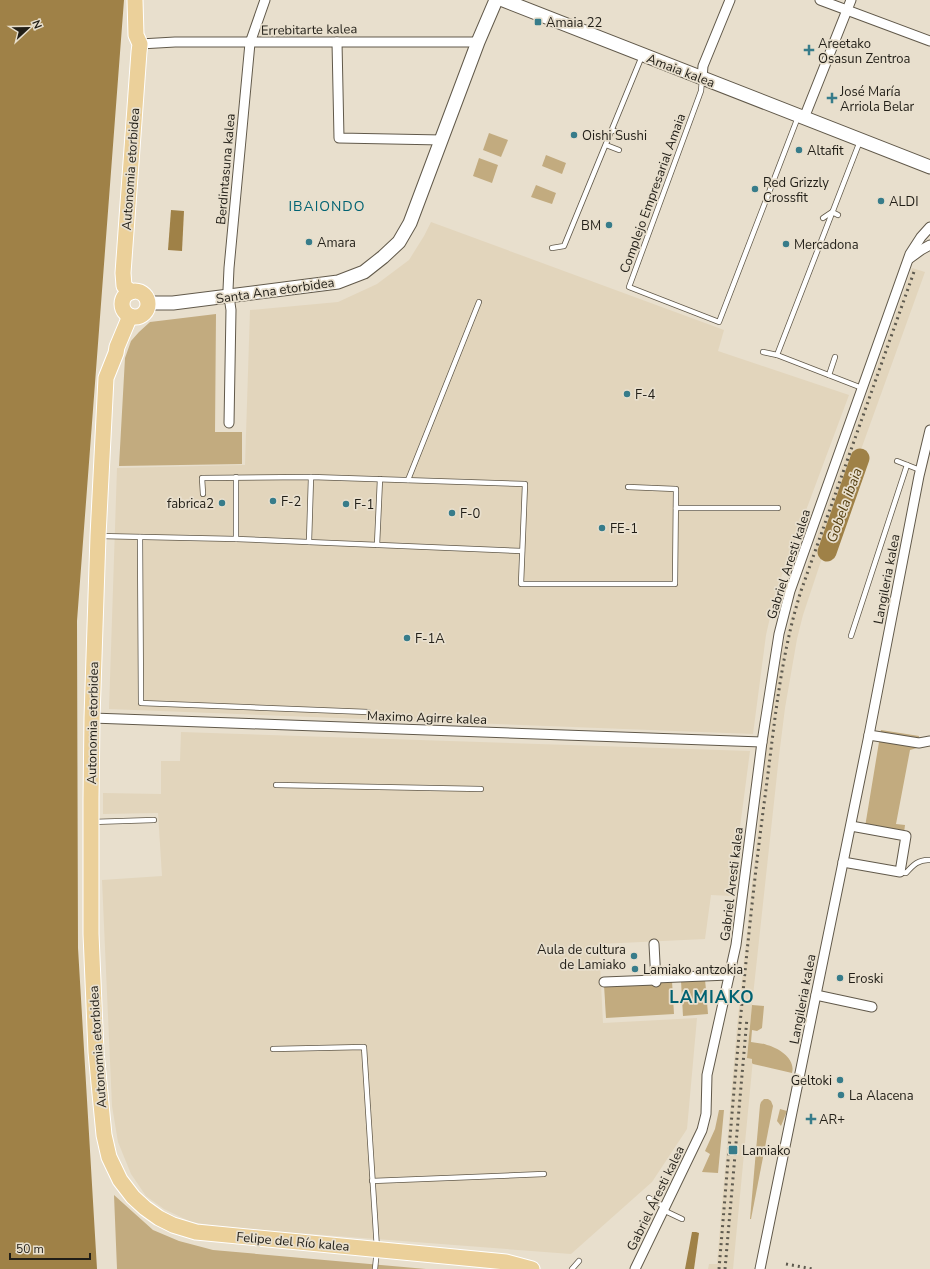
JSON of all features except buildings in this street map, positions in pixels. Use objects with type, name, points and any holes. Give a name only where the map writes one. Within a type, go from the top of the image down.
[{"type":"main road","points":[[135,0],[136,35],[140,44]]},
{"type":"main road","points":[[140,44],[143,37],[142,0]]},
{"type":"main road","name":"Autonomia etorbidea","points":[[132,292],[124,286],[123,273],[140,44]]},
{"type":"main road","points":[[135,291],[145,296],[148,303],[148,307],[143,314],[139,316],[130,316],[125,311],[123,302],[126,296],[135,291]]},
{"type":"main road","name":"Autonomia etorbidea","points":[[104,1135],[96,1052],[91,934],[92,718],[98,536],[106,378],[130,316]]},
{"type":"main road","name":"Felipe del Río kalea","points":[[104,1135],[109,1157],[120,1180],[133,1197],[145,1208],[172,1225],[196,1232],[506,1262],[532,1269]]},
{"type":"street","name":"Berdintasuna kalea","points":[[229,423],[232,310],[228,290],[229,268],[250,43],[265,0]]},
{"type":"street","name":"Santa Ana etorbidea","points":[[148,303],[173,303],[338,282],[364,272],[383,257],[399,242],[410,223],[478,42],[496,0]]},
{"type":"street","name":"Amaia kalea","points":[[503,0],[929,167]]},
{"type":"street","points":[[702,78],[703,66],[730,0]]},
{"type":"street","points":[[820,0],[930,41]]},
{"type":"street","points":[[801,116],[851,0]]},
{"type":"street","name":"Errebitarte kalea","points":[[140,44],[175,42],[478,42]]},
{"type":"street","points":[[337,42],[339,138],[442,140]]},
{"type":"street","name":"Gabriel Aresti kalea","points":[[635,1269],[702,1130],[706,1114],[708,1075],[736,945],[762,742],[779,634],[790,591],[906,264],[910,254],[921,237],[930,227]]},
{"type":"street","points":[[906,264],[913,256],[930,245]]},
{"type":"street","name":"Langileria kalea","points":[[760,1269],[851,826],[920,470],[930,430]]},
{"type":"street","name":"Maximo Agirre kalea","points":[[92,718],[762,742]]},
{"type":"street","points":[[869,735],[919,743],[930,741]]},
{"type":"street","points":[[843,862],[900,872],[906,836],[851,826]]},
{"type":"street","points":[[654,944],[656,980]]},
{"type":"street","points":[[604,982],[729,975]]},
{"type":"street","points":[[816,995],[872,1007]]},
{"type":"lane","points":[[552,248],[564,246],[642,55]]},
{"type":"lane","name":"Complejo Empresarial Amaia","points":[[702,78],[701,91],[629,287],[719,322],[801,116]]},
{"type":"lane","points":[[612,130],[625,135]]},
{"type":"lane","points":[[777,355],[860,139]]},
{"type":"lane","points":[[606,145],[619,150]]},
{"type":"lane","points":[[832,212],[838,215]]},
{"type":"lane","points":[[823,218],[832,212]]},
{"type":"lane","points":[[408,480],[479,302]]},
{"type":"lane","points":[[763,352],[777,355],[862,388]]},
{"type":"lane","points":[[829,375],[835,357]]},
{"type":"lane","points":[[896,461],[920,470]]},
{"type":"lane","points":[[851,636],[907,464]]},
{"type":"lane","points":[[236,477],[236,539]]},
{"type":"lane","points":[[309,542],[311,477]]},
{"type":"lane","points":[[203,494],[202,478],[311,477],[524,484],[522,584],[675,584],[676,489],[628,487]]},
{"type":"lane","points":[[377,545],[380,479]]},
{"type":"lane","points":[[676,508],[778,508]]},
{"type":"lane","points":[[98,536],[236,539],[522,551]]},
{"type":"lane","points":[[140,537],[142,703],[368,712]]},
{"type":"lane","points":[[276,785],[481,789]]},
{"type":"lane","points":[[91,822],[154,820]]},
{"type":"lane","points":[[900,872],[906,873],[919,861],[930,860]]},
{"type":"lane","points":[[272,1049],[364,1047],[376,1269]]},
{"type":"lane","points":[[372,1181],[544,1174]]},
{"type":"lane","points":[[649,1198],[682,1219]]},
{"type":"lane","points":[[572,1269],[579,1260]]},
{"type":"shaded area","points":[[0,0],[124,0],[77,621],[78,948],[97,1269],[0,1269]]},
{"type":"shaded area","points":[[489,133],[508,140],[501,157],[483,150]]},
{"type":"shaded area","points":[[546,155],[566,163],[562,174],[542,166]]},
{"type":"shaded area","points":[[479,158],[498,165],[492,183],[473,176]]},
{"type":"shaded area","points":[[536,185],[556,193],[552,204],[531,197]]},
{"type":"shaded area","points":[[171,210],[184,211],[182,251],[168,250]]},
{"type":"shaded area","points":[[431,222],[724,330],[718,351],[849,395],[776,591],[766,635],[753,734],[109,709],[117,468],[245,465],[250,310],[338,302],[377,284],[409,260]]},
{"type":"shaded area","points":[[912,268],[925,272],[823,555],[803,615],[797,639],[785,708],[779,756],[752,1005],[747,1058],[753,1059],[733,1269],[708,1269],[709,1264],[717,1264],[737,1027],[764,769],[772,704],[785,636],[806,567]]},
{"type":"shaded area","points":[[216,314],[215,432],[242,432],[242,464],[119,466],[125,358],[131,341],[150,322]]},
{"type":"shaded area","points":[[881,730],[919,736],[917,748],[910,750],[896,824],[905,825],[903,841],[864,833]]},
{"type":"shaded area","points":[[181,732],[750,751],[731,896],[711,895],[705,939],[599,944],[603,1023],[697,1018],[687,1129],[652,1182],[571,1254],[215,1226],[191,1222],[164,1209],[146,1196],[131,1174],[118,1142],[112,1106],[102,880],[162,876],[158,813],[103,814],[103,793],[161,794],[161,761],[180,761]]},
{"type":"shaded area","points":[[705,979],[708,1014],[683,1016],[681,981]]},
{"type":"shaded area","points":[[672,981],[674,1014],[606,1018],[604,985]]},
{"type":"shaded area","points":[[752,1005],[764,1006],[762,1028],[757,1031],[752,1030],[751,1042],[772,1046],[781,1051],[786,1055],[791,1063],[793,1068],[792,1073],[753,1064],[752,1059],[747,1058]]},
{"type":"shaded area","points":[[764,1099],[771,1101],[773,1106],[750,1219],[760,1105]]},
{"type":"shaded area","points":[[780,1109],[787,1111],[781,1126],[777,1121]]},
{"type":"shaded area","points":[[719,1110],[724,1110],[718,1173],[702,1172],[710,1154],[705,1151],[715,1129]]},
{"type":"shaded area","points":[[114,1195],[153,1230],[179,1241],[213,1250],[426,1269],[117,1269]]},
{"type":"shaded area","points":[[692,1232],[699,1233],[694,1269],[685,1269]]},
{"type":"waterway","name":"Gobela ibaia","points":[[827,552],[860,458]]},
{"type":"railway","points":[[719,1269],[750,920],[774,723],[787,643],[801,591],[915,269]]},
{"type":"railway","points":[[725,1269],[747,1018]]},
{"type":"railway","points":[[786,1264],[813,1269]]},
{"type":"place","name":"Amaia 22","points":[[538,22]]},
{"type":"place","name":"Areetako Osasun Zentroa","points":[[809,50]]},
{"type":"place","name":"José María Arriola Belar","points":[[832,98]]},
{"type":"place","name":"Oishi Sushi","points":[[574,135]]},
{"type":"place","name":"Altafit","points":[[799,150]]},
{"type":"place","name":"Red Grizzly Crossfit","points":[[755,189]]},
{"type":"place","name":"ALDI","points":[[881,201]]},
{"type":"place","name":"BM","points":[[609,225]]},
{"type":"place","name":"Amara","points":[[309,242]]},
{"type":"place","name":"Mercadona","points":[[786,244]]},
{"type":"place","name":"F-4","points":[[627,394]]},
{"type":"place","name":"F-2","points":[[273,501]]},
{"type":"place","name":"fabrica2","points":[[222,503]]},
{"type":"place","name":"F-1","points":[[346,504]]},
{"type":"place","name":"F-0","points":[[452,513]]},
{"type":"place","name":"FE-1","points":[[602,528]]},
{"type":"place","name":"F-1A","points":[[407,638]]},
{"type":"place","name":"Aula de cultura de Lamiako","points":[[634,956]]},
{"type":"place","name":"Lamiako antzokia","points":[[635,969]]},
{"type":"place","name":"Eroski","points":[[840,978]]},
{"type":"place","name":"Geltoki","points":[[840,1080]]},
{"type":"place","name":"La Alacena","points":[[841,1095]]},
{"type":"place","name":"AR+","points":[[811,1119]]},
{"type":"place","name":"Lamiako","points":[[733,1150]]},
{"type":"district","name":"IBAIONDO","points":[[327,206]]},
{"type":"district","name":"LAMIAKO","points":[[712,997]]}]
